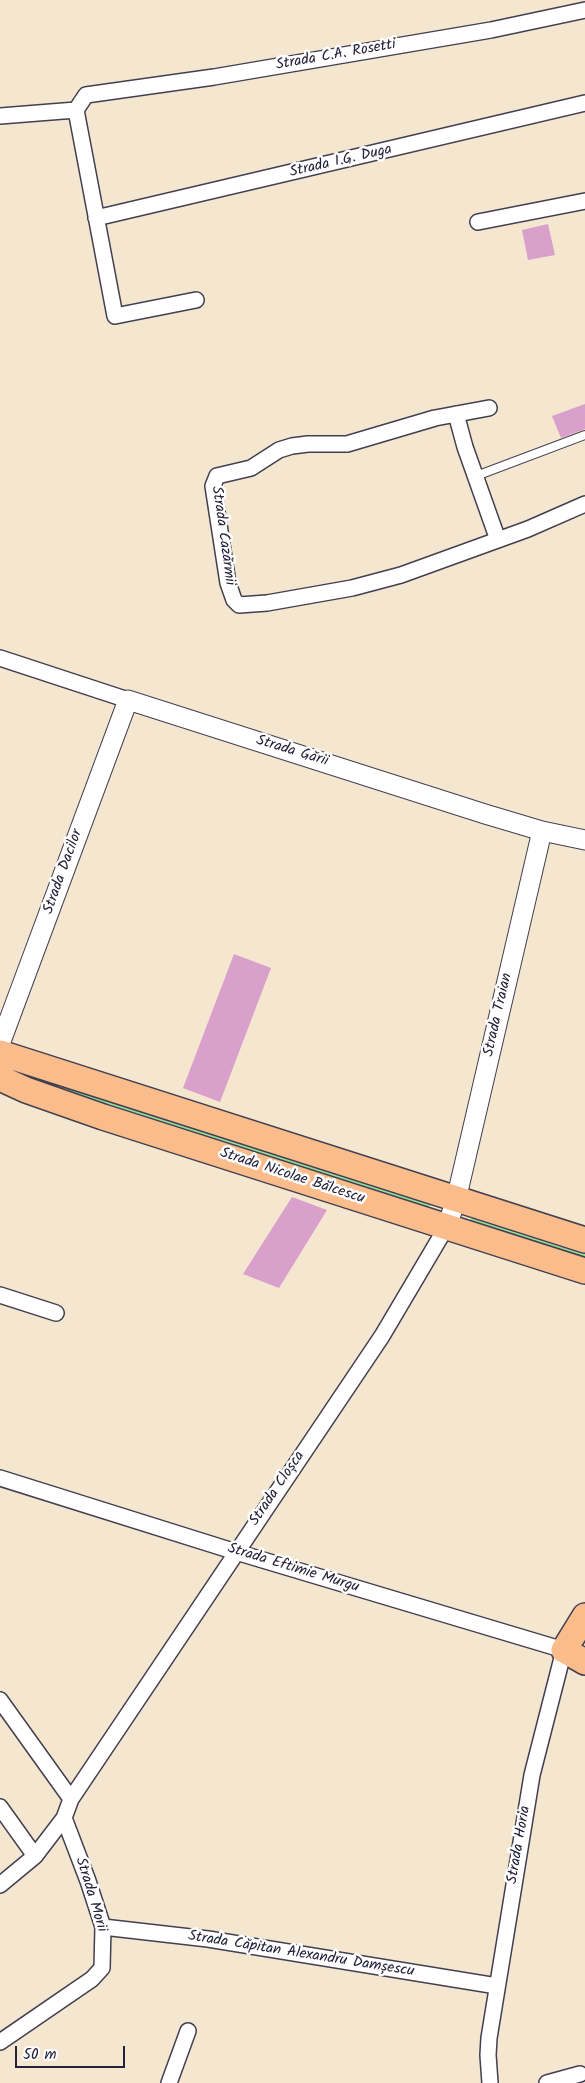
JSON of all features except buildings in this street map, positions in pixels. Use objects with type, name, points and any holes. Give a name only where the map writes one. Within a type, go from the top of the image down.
[{"type":"main road","name":"Strada Nicolae Bălcescu","points":[[0,1053],[585,1240]]},
{"type":"main road","name":"Strada Nicolae Bălcescu","points":[[0,1078],[26,1090],[103,1117],[585,1271]]},
{"type":"main road","name":"Strada Horia","points":[[564,1650],[585,1616]]},
{"type":"main road","name":"Strada Eftimie Murgu","points":[[564,1650],[585,1662]]},
{"type":"street","name":"Strada C.A. Rosetti","points":[[76,110],[86,95],[214,77],[481,31],[585,10]]},
{"type":"street","name":"Strada I.G. Duga","points":[[96,218],[585,103]]},
{"type":"street","points":[[0,116],[76,110],[115,316],[196,300]]},
{"type":"street","points":[[478,222],[585,201]]},
{"type":"street","name":"Strada Cazărmii","points":[[490,408],[435,418],[346,444],[292,446],[279,450],[251,468],[217,476],[213,486],[230,593],[234,600],[239,605],[250,605],[309,596],[401,575],[498,540],[585,504]]},
{"type":"street","points":[[456,414],[498,540]]},
{"type":"street","name":"Strada Gării","points":[[0,658],[431,798],[542,831],[585,840]]},
{"type":"street","name":"Strada Dacilor","points":[[0,1044],[128,700]]},
{"type":"street","name":"Strada Traian","points":[[448,1226],[456,1200],[542,831]]},
{"type":"street","name":"Strada Cloșca","points":[[71,1799],[382,1336],[448,1226]]},
{"type":"street","points":[[0,1295],[56,1313]]},
{"type":"street","name":"Strada Eftimie Murgu","points":[[0,1478],[236,1552],[564,1650]]},
{"type":"street","name":"Strada Horia","points":[[490,2083],[489,2038],[532,1775],[564,1650]]},
{"type":"street","points":[[0,1700],[71,1799],[64,1818],[35,1856],[0,1885]]},
{"type":"street","points":[[0,1807],[35,1856]]},
{"type":"street","name":"Strada Morii","points":[[0,2042],[98,1974],[103,1961],[103,1927],[64,1818]]},
{"type":"street","name":"Strada Căpitan Alexandru Damșescu","points":[[103,1927],[208,1939],[498,1986]]},
{"type":"street","points":[[169,2083],[188,2031]]},
{"type":"street","points":[[547,2083],[582,2072]]},
{"type":"street","points":[[566,2083],[582,2072]]},
{"type":"lane","points":[[476,476],[585,435]]},
{"type":"green space","points":[[8,1064],[429,1201],[431,1205],[426,1209],[195,1136],[7,1071]]},
{"type":"green space","points":[[472,1216],[585,1249],[585,1261],[473,1225],[470,1221]]}]
